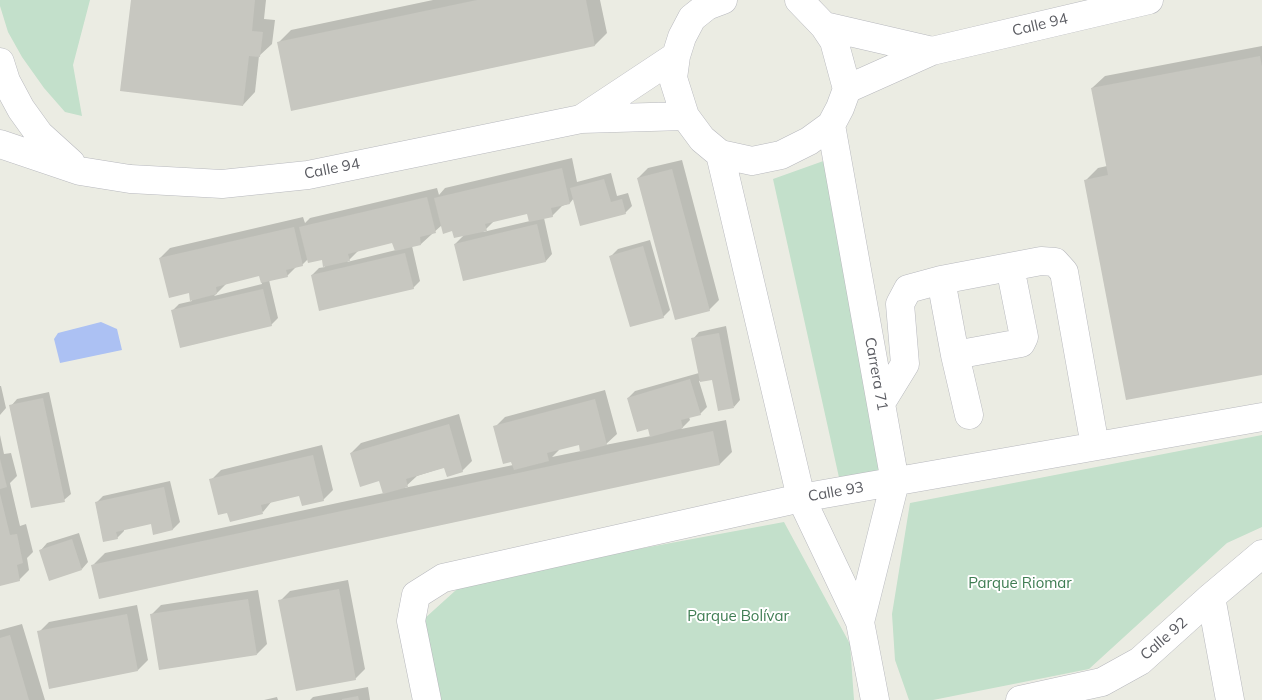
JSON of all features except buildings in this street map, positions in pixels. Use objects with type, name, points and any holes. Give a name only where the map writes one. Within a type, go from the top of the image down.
[{"type":"street","points":[[723,0],[707,6],[690,9],[676,56],[673,78],[685,116],[702,139],[720,154],[752,161],[781,154],[809,142],[831,125],[847,89],[834,42],[824,26],[799,0]]},
{"type":"street","name":"Calle 94","points":[[847,89],[932,51],[1149,0]]},
{"type":"street","name":"Calle 94","points":[[824,26],[932,51]]},
{"type":"street","name":"Calle 94","points":[[581,118],[676,56]]},
{"type":"street","points":[[0,62],[6,80],[21,109],[39,134],[80,171]]},
{"type":"street","name":"Calle 94","points":[[0,144],[80,171],[130,179],[222,184],[308,175],[581,118],[685,116]]},
{"type":"street","name":"Carrera 71","points":[[831,125],[895,482],[860,622]]},
{"type":"street","name":"Carrera 71","points":[[720,154],[801,498],[860,622],[875,700]]},
{"type":"street","points":[[881,403],[905,364],[900,304],[908,289],[941,280],[1041,261],[1055,262],[1064,272],[1095,446]]},
{"type":"street","points":[[955,355],[1021,342],[1024,337],[1010,267]]},
{"type":"street","points":[[941,280],[955,355],[969,415]]},
{"type":"street","name":"Calle 93","points":[[427,700],[411,621],[416,594],[443,578],[801,498],[1262,417]]},
{"type":"street","name":"Calle 92","points":[[1020,700],[1102,682],[1140,661],[1262,554]]},
{"type":"street","points":[[1211,597],[1230,700]]},
{"type":"green space","points":[[0,0],[90,0],[73,65],[82,116],[65,112],[44,88],[22,57],[8,32]]},
{"type":"green space","points":[[829,159],[885,473],[840,482],[773,179]]},
{"type":"green space","name":"Parque Riomar","points":[[1262,435],[1262,527],[1227,543],[1089,669],[933,700],[909,700],[895,660],[892,614],[910,503]]},
{"type":"green space","name":"Parque Bolívar","points":[[784,522],[850,644],[854,700],[441,700],[424,619],[466,581]]},
{"type":"water","points":[[101,322],[117,329],[122,350],[60,363],[54,339],[58,333]]}]
